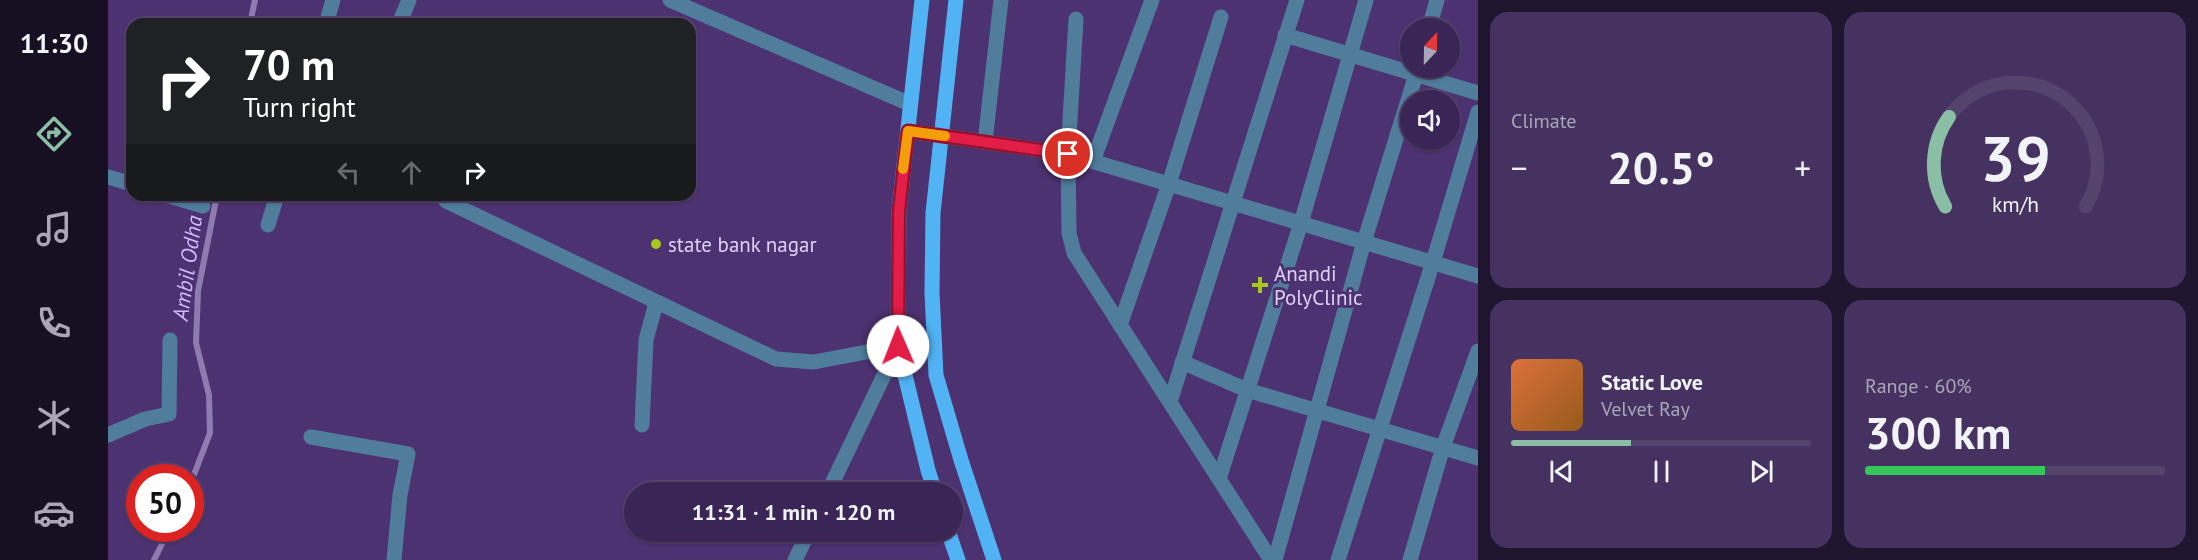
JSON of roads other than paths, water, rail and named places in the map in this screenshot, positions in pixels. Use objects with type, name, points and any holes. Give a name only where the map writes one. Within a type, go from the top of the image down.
[{"type":"main road","points":[[922,0],[899,211],[898,346],[932,482]]},
{"type":"main road","points":[[956,0],[933,213],[932,293],[936,375],[994,560]]},
{"type":"main road","points":[[952,542],[958,560]]},
{"type":"street","points":[[328,18],[333,0]]},
{"type":"street","points":[[402,18],[409,0]]},
{"type":"street","points":[[670,0],[910,104]]},
{"type":"street","points":[[985,142],[1001,0]]},
{"type":"street","points":[[1093,161],[1152,0]]},
{"type":"street","points":[[1170,402],[1296,0]]},
{"type":"street","points":[[1219,479],[1300,223],[1366,0]]},
{"type":"street","points":[[1432,18],[1437,0]]},
{"type":"street","points":[[1120,326],[1221,17]]},
{"type":"street","points":[[1076,19],[1068,154],[1070,242],[1074,253],[1219,479],[1266,558]]},
{"type":"street","points":[[1285,35],[1350,55],[1400,67]]},
{"type":"street","points":[[1266,558],[1317,410],[1364,242],[1415,78]]},
{"type":"street","points":[[1436,78],[1478,93]]},
{"type":"street","points":[[1338,560],[1478,112]]},
{"type":"street","points":[[908,131],[1068,154],[1478,276]]},
{"type":"street","points":[[108,177],[126,182]]},
{"type":"street","points":[[186,201],[203,206]]},
{"type":"street","points":[[268,225],[275,201]]},
{"type":"street","points":[[446,201],[776,359],[814,362],[898,346]]},
{"type":"street","points":[[642,425],[646,340],[656,303]]},
{"type":"street","points":[[108,435],[145,419],[169,414],[170,340]]},
{"type":"street","points":[[833,482],[898,346]]},
{"type":"street","points":[[1410,560],[1443,447],[1478,351]]},
{"type":"street","points":[[1182,362],[1247,390],[1478,458]]},
{"type":"street","points":[[310,437],[408,454],[400,495],[394,560]]},
{"type":"street","points":[[387,560],[396,534]]},
{"type":"street","points":[[795,560],[804,542]]},
{"type":"waterway","name":"Ambil Odha","points":[[251,18],[255,0]]},
{"type":"waterway","name":"Ambil Odha","points":[[198,464],[210,433],[209,395],[196,343],[198,291],[216,201]]},
{"type":"waterway","name":"Ambil Odha","points":[[154,560],[163,542]]},
{"type":"place","name":"state bank nagar","points":[[656,244]]},
{"type":"place","name":"Anandi PolyClinic","points":[[1260,285]]}]
